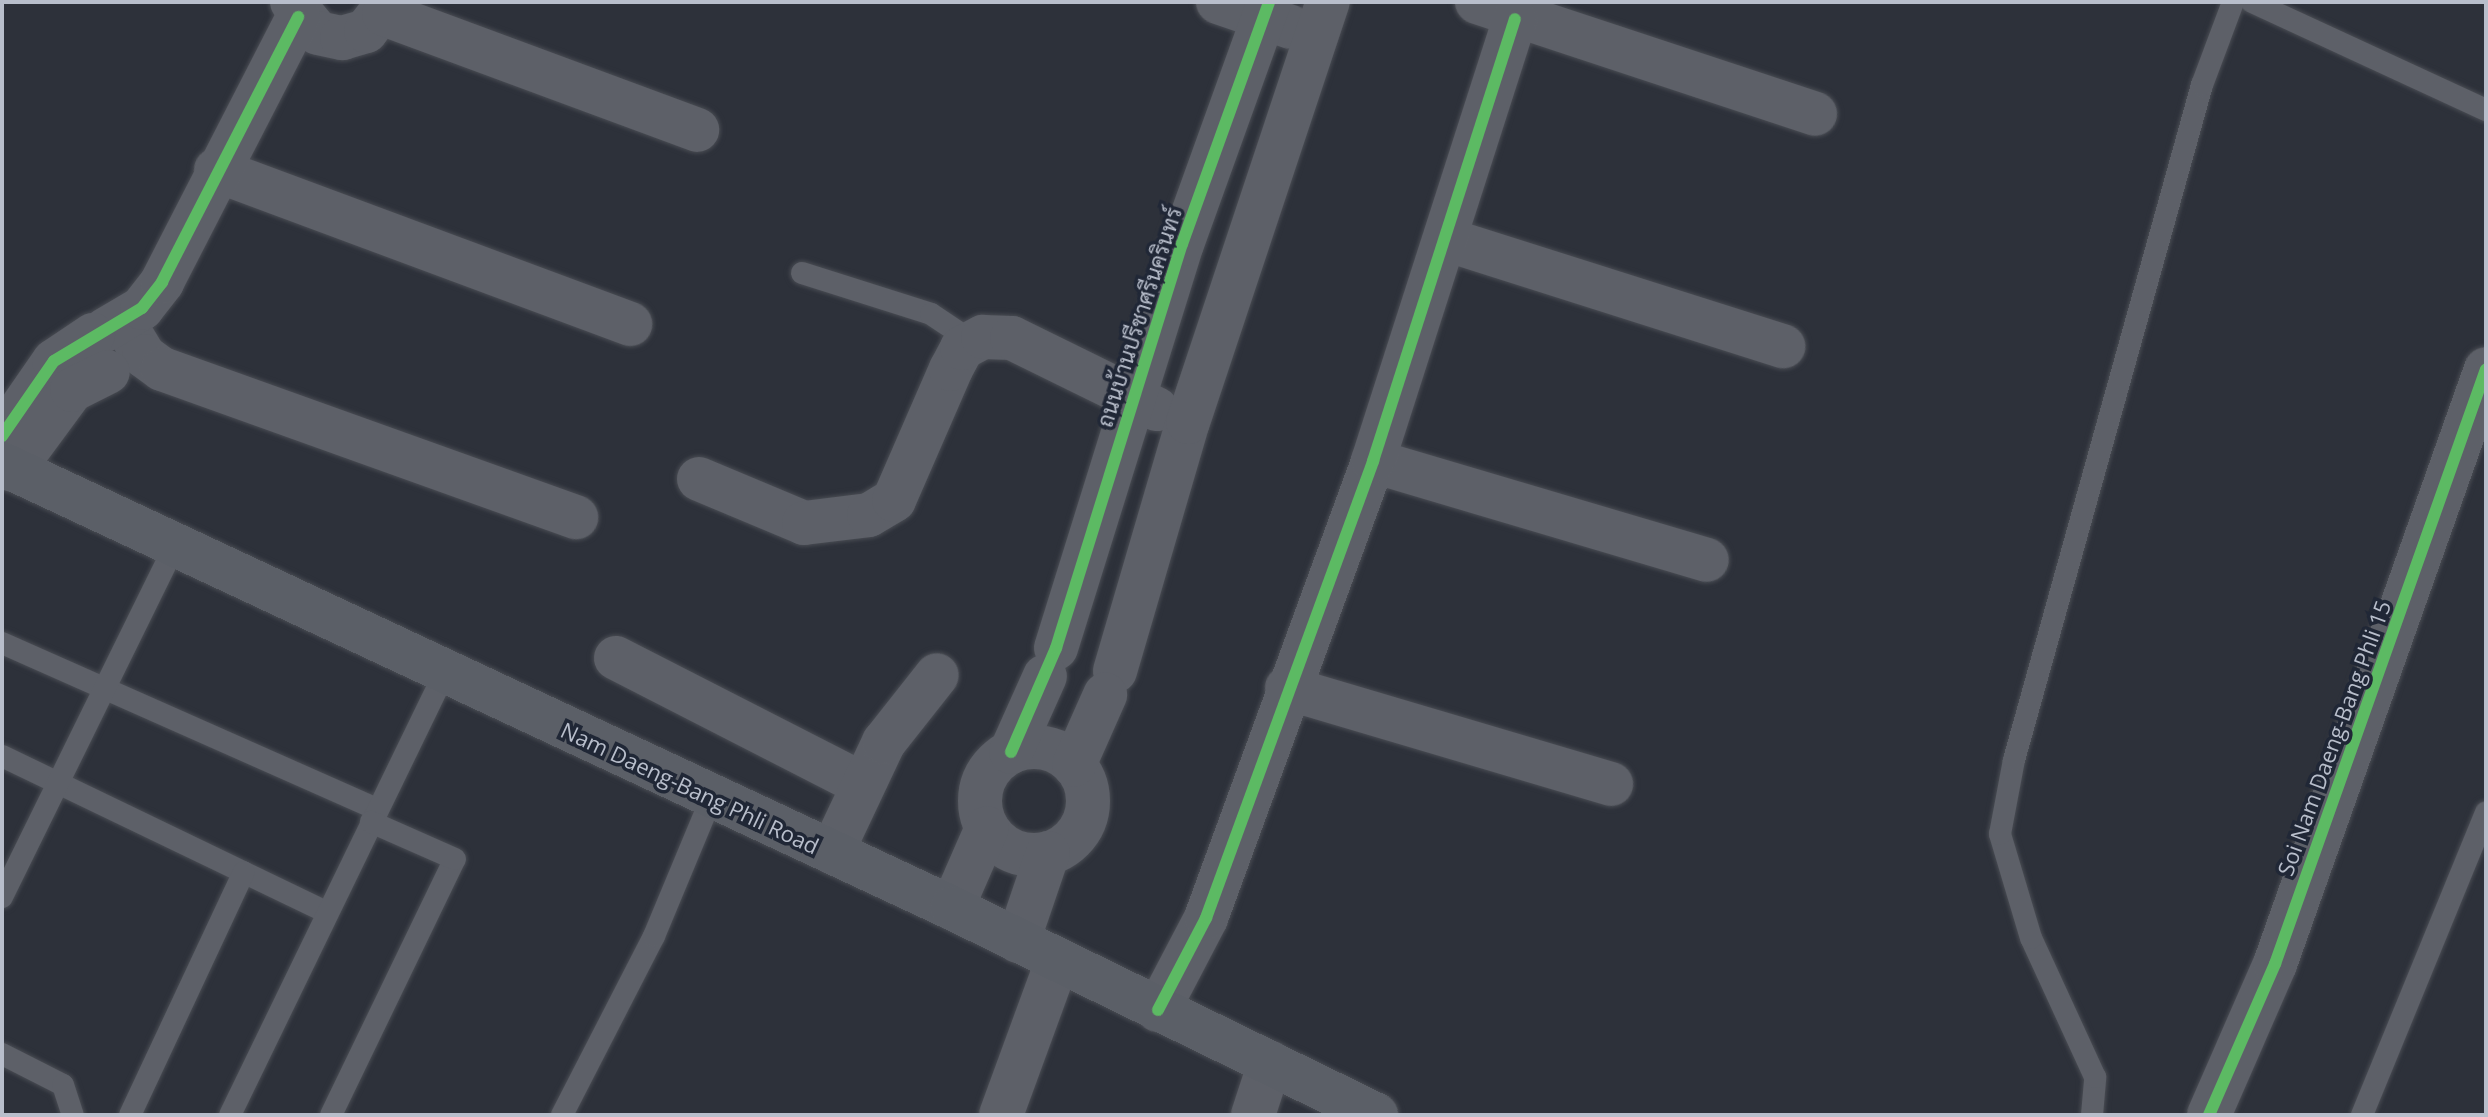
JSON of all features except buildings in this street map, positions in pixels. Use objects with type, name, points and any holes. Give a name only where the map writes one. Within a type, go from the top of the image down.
[{"type":"main road","name":"Nam Daeng-Bang Phli Road","points":[[6,457],[175,546],[444,675],[952,908],[1057,962],[1376,1115]]},
{"type":"street","points":[[1074,765],[1110,683],[1188,422],[1322,20],[1218,2]]},
{"type":"street","points":[[6,457],[116,347],[164,320],[162,282],[295,10],[318,33],[342,38],[366,31],[386,8],[697,130]]},
{"type":"street","name":"ถนนบ้านปรีชาศรีนครินทร์","points":[[1011,752],[1051,662],[1132,399],[1266,9]]},
{"type":"street","points":[[1158,1010],[1206,918],[1287,688],[1373,461],[1445,239],[1496,10],[1815,114]]},
{"type":"street","points":[[216,170],[630,324]]},
{"type":"street","points":[[1445,239],[1783,346]]},
{"type":"street","points":[[699,479],[804,523],[869,515],[894,500],[951,369],[973,342],[1012,338],[1132,399],[1188,422]]},
{"type":"street","points":[[116,347],[576,517]]},
{"type":"street","name":"Soi Nam Daeng-Bang Phli 15","points":[[2209,1115],[2275,964],[2486,369]]},
{"type":"street","points":[[1373,461],[1707,560]]},
{"type":"street","points":[[616,658],[860,783]]},
{"type":"street","points":[[832,852],[860,783],[937,675]]},
{"type":"street","points":[[1287,688],[1611,784]]},
{"type":"street","points":[[1047,749],[1074,765],[1085,784],[1085,818],[1064,846],[1048,853],[1007,848],[987,828],[981,803],[986,776],[1011,752],[1047,749]]},
{"type":"street","points":[[952,908],[987,828]]},
{"type":"street","points":[[1018,941],[1048,853]]},
{"type":"street","points":[[1001,1115],[1057,962]]},
{"type":"street","points":[[1253,1115],[1270,1063]]},
{"type":"lane","points":[[2092,1115],[2095,1077],[2031,938],[2000,834],[2014,760],[2202,85],[2233,2]]},
{"type":"lane","points":[[2252,2],[2486,110]]},
{"type":"lane","points":[[802,273],[931,314],[973,342]]},
{"type":"lane","points":[[2,897],[56,780],[175,546]]},
{"type":"lane","points":[[2,643],[374,816],[455,859],[331,1115]]},
{"type":"lane","points":[[230,1115],[326,912],[444,675]]},
{"type":"lane","points":[[2,756],[326,912]]},
{"type":"lane","points":[[562,1115],[654,936],[712,797]]},
{"type":"lane","points":[[2362,1115],[2486,812]]},
{"type":"lane","points":[[130,1115],[244,872]]},
{"type":"lane","points":[[2,1054],[63,1085],[73,1115]]},
{"type":"cycle path","points":[[1011,752],[1056,648],[1182,244],[1269,2]]},
{"type":"cycle path","points":[[2,436],[54,361],[142,308],[162,282],[298,17]]},
{"type":"cycle path","points":[[1158,1010],[1206,918],[1373,461],[1515,19]]},
{"type":"cycle path","points":[[2209,1115],[2275,964],[2486,369]]}]
